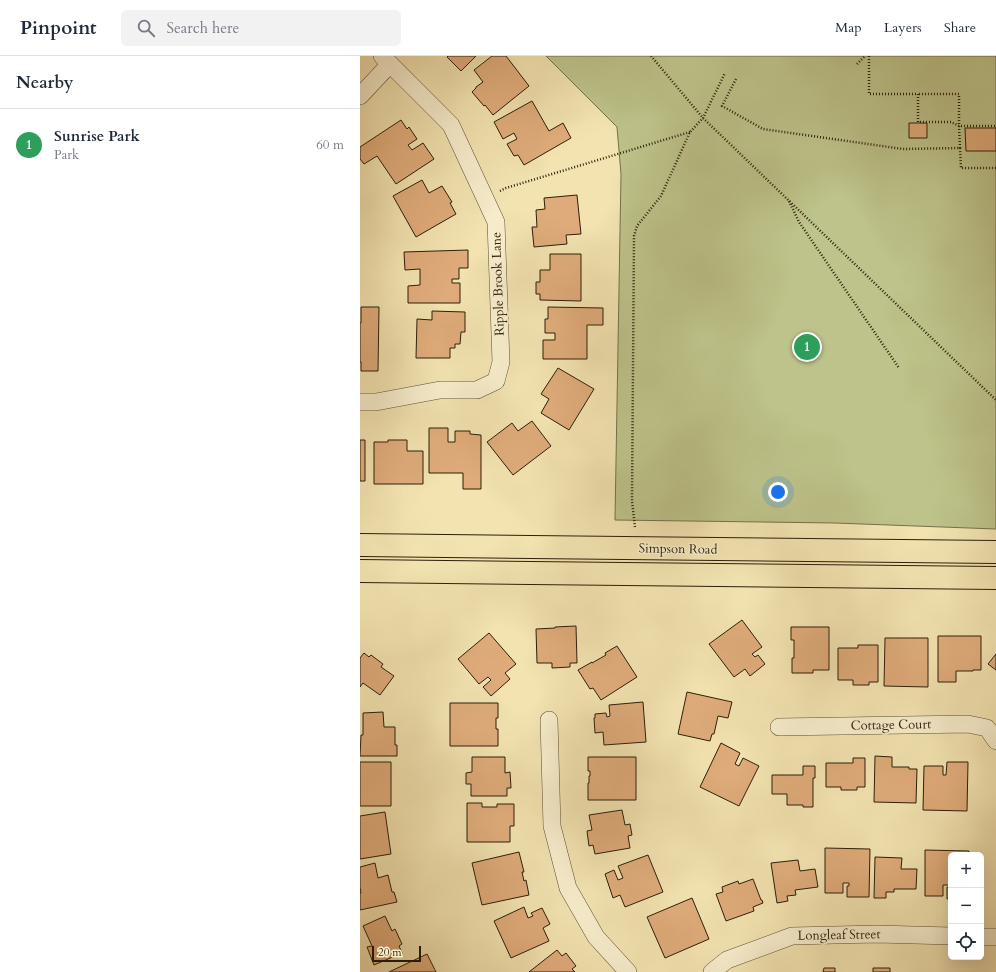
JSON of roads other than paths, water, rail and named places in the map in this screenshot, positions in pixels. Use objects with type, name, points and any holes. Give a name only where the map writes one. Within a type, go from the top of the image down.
[{"type":"main road","name":"Simpson Road","points":[[360,545],[996,552]]},
{"type":"main road","name":"Simpson Road","points":[[360,571],[996,578]]},
{"type":"street","points":[[360,96],[386,60]]},
{"type":"street","name":"Ripple Brook Lane","points":[[360,402],[376,402],[440,390],[477,390],[496,381],[501,362],[496,222],[451,125],[386,60]]},
{"type":"street","points":[[549,720],[552,826],[568,888],[596,937],[628,972]]},
{"type":"street","name":"Cottage Court","points":[[779,726],[968,724],[987,728],[996,741]]},
{"type":"street","name":"Longleaf Street","points":[[712,972],[727,960],[792,936],[877,934],[948,936]]},
{"type":"street","points":[[984,937],[996,937]]},
{"type":"place","name":"Sunrise Park","points":[[807,347]]}]
